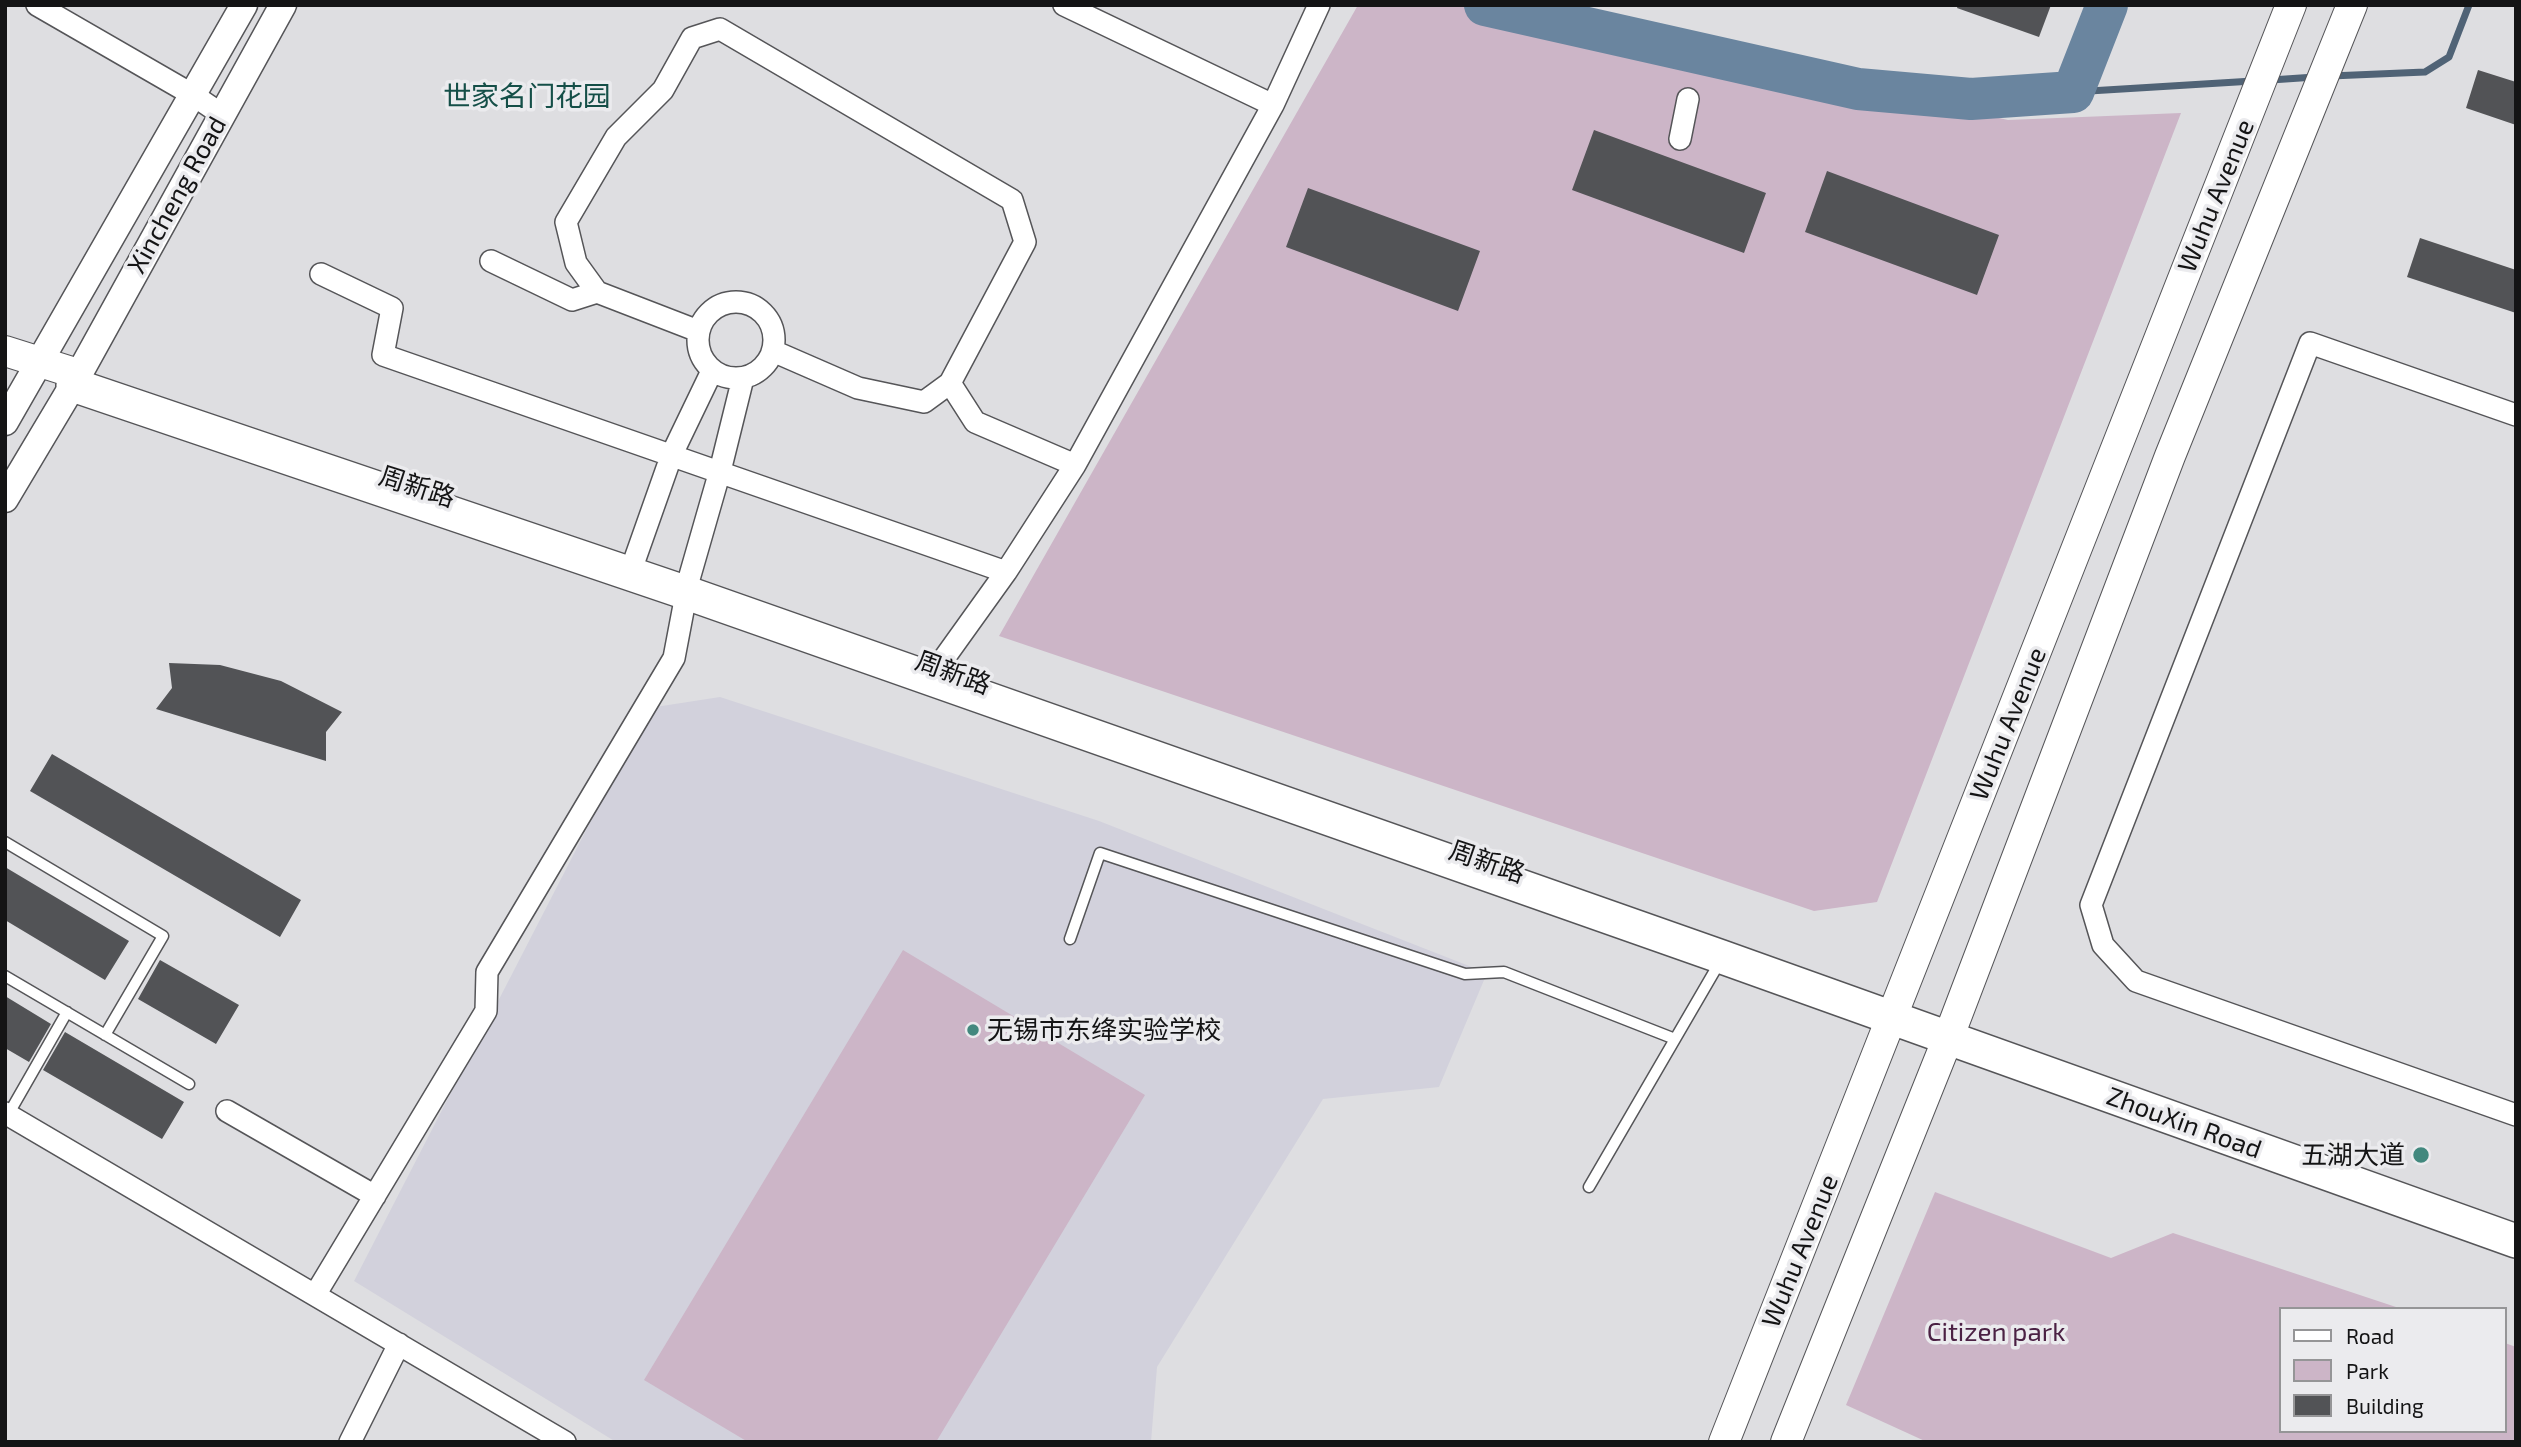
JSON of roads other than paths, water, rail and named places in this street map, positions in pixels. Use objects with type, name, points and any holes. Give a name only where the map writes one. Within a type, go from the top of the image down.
[{"type":"main road","name":"Wuhu Avenue","points":[[1724,1442],[2291,5]]},
{"type":"main road","name":"Wuhu Avenue","points":[[1786,1442],[1950,1033],[2170,456],[2352,5]]},
{"type":"main road","name":"周新路","points":[[5,351],[36,367],[688,586],[1894,1013]]},
{"type":"main road","name":"周新路","points":[[5,364],[36,367]]},
{"type":"main road","name":"周新路","points":[[933,673],[1722,957],[1894,1013]]},
{"type":"main road","name":"ZhouXin Road","points":[[1894,1013],[2516,1241]]},
{"type":"main road","name":"ZhouXin Road","points":[[1950,1033],[2516,1226]]},
{"type":"street","points":[[37,5],[194,95],[221,114]]},
{"type":"street","name":"Xincheng Road","points":[[5,422],[244,5]]},
{"type":"street","name":"Xincheng Road","points":[[5,499],[76,380],[283,5]]},
{"type":"street","points":[[1064,5],[1273,105]]},
{"type":"street","points":[[933,673],[1006,572],[1075,465],[1273,105],[1319,5]]},
{"type":"street","points":[[698,331],[597,292],[576,263],[566,222],[616,137],[663,90],[692,38],[720,29],[1012,200],[1025,242],[950,383],[924,402],[858,388],[773,351]]},
{"type":"street","points":[[1680,139],[1688,99]]},
{"type":"street","points":[[491,261],[572,300],[597,292]]},
{"type":"street","points":[[321,274],[392,308],[383,355],[1006,572]]},
{"type":"street","points":[[729,303],[751,305],[768,320],[772,330],[773,351],[761,369],[743,378],[722,376],[712,370],[699,353],[698,331],[703,320],[719,306],[729,303]]},
{"type":"street","points":[[2516,415],[2310,343],[2091,905],[2103,945],[2136,981],[2516,1115]]},
{"type":"street","points":[[632,567],[672,454],[712,370]]},
{"type":"street","points":[[315,1295],[486,1011],[486,972],[674,658],[688,586],[743,378]]},
{"type":"street","points":[[950,383],[975,422],[1075,465]]},
{"type":"street","points":[[227,1111],[375,1196]]},
{"type":"street","points":[[7,1114],[565,1442]]},
{"type":"street","points":[[350,1442],[399,1344]]},
{"type":"lane","points":[[5,842],[163,936],[105,1035]]},
{"type":"lane","points":[[1070,939],[1100,853],[1465,974],[1504,972],[1675,1039]]},
{"type":"lane","points":[[1589,1187],[1722,957]]},
{"type":"lane","points":[[5,976],[189,1084]]},
{"type":"lane","points":[[7,1114],[67,1012]]},
{"type":"waterway","points":[[1485,5],[1858,89],[1971,99],[2073,92],[2107,5]]},
{"type":"waterway","points":[[2331,76],[2425,72],[2449,57],[2469,5]]},
{"type":"waterway","points":[[2271,80],[2315,77]]},
{"type":"waterway","points":[[2073,92],[2253,81]]},
{"type":"place","name":"无锡市东绛实验学校","points":[[973,1030]]},
{"type":"place","name":"五湖大道","points":[[2421,1155]]},
{"type":"district","name":"世家名门花园","points":[[527,97]]},
{"type":"park label","name":"Citizen park","points":[[1996,1332]]}]
